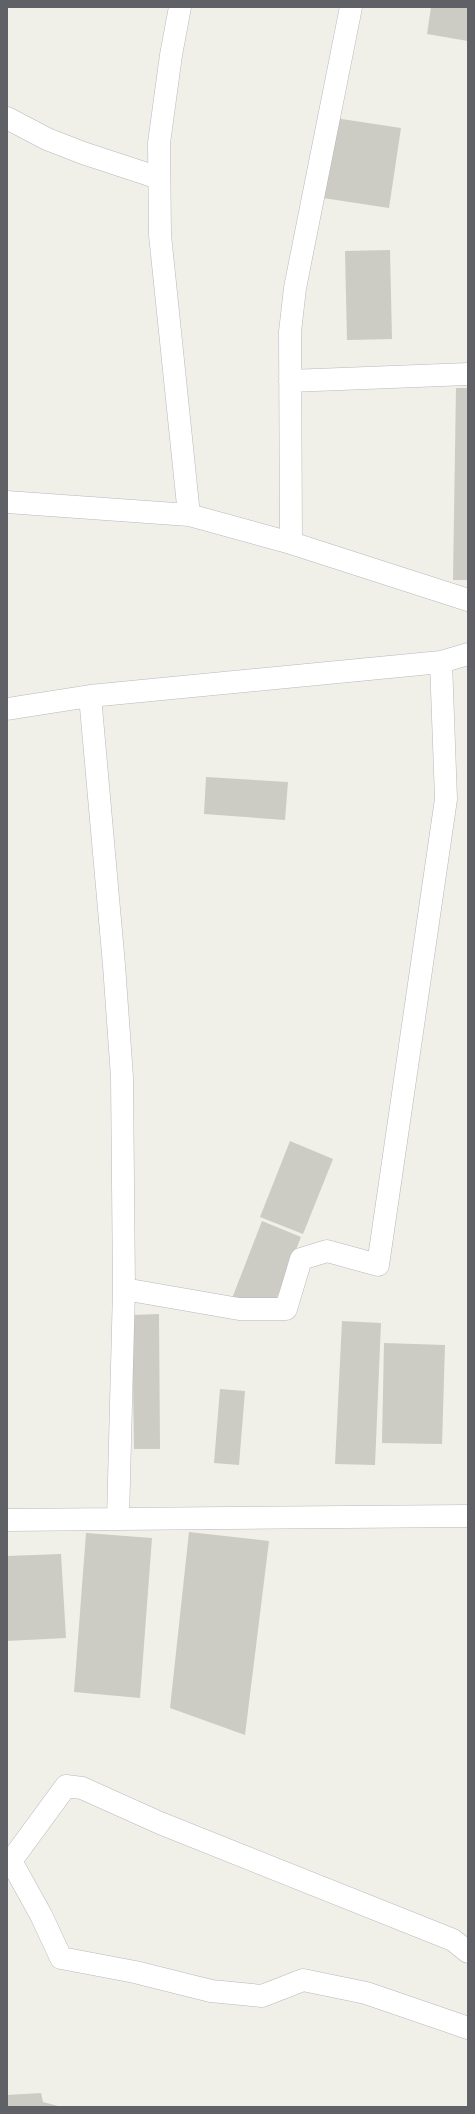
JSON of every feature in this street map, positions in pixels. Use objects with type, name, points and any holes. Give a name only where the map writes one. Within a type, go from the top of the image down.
[{"type":"street","points":[[180,7],[171,55],[159,143],[160,235],[189,515]]},
{"type":"street","points":[[291,543],[290,332],[295,288],[351,7]]},
{"type":"street","points":[[7,118],[47,139],[83,153],[159,178]]},
{"type":"street","points":[[290,381],[468,374]]},
{"type":"street","points":[[7,502],[189,515],[291,543],[468,600]]},
{"type":"street","points":[[7,709],[90,696],[440,662],[468,654]]},
{"type":"street","points":[[124,1289],[240,1309],[286,1309],[301,1259],[327,1251],[378,1265],[446,799],[440,662]]},
{"type":"street","points":[[90,696],[114,965],[122,1077],[124,1289],[118,1519]]},
{"type":"street","points":[[7,1520],[468,1516]]},
{"type":"street","points":[[468,1952],[453,1940],[160,1823],[82,1788],[66,1786],[9,1861],[41,1915],[61,1958],[135,1972],[211,1991],[262,1996],[303,1980],[366,1993],[468,2028]]},
{"type":"building","points":[[431,7],[468,7],[468,41],[427,34]]},
{"type":"building","points":[[335,118],[401,128],[389,208],[323,198]]},
{"type":"building","points":[[390,250],[392,339],[347,340],[345,251]]},
{"type":"building","points":[[456,388],[468,388],[468,580],[453,580]]},
{"type":"building","points":[[206,777],[288,782],[285,820],[204,814]]},
{"type":"building","points":[[290,1141],[333,1159],[303,1234],[260,1217]]},
{"type":"building","points":[[262,1221],[301,1237],[269,1317],[231,1301]]},
{"type":"building","points":[[159,1314],[160,1449],[134,1449],[132,1315]]},
{"type":"building","points":[[342,1321],[381,1323],[375,1465],[335,1464]]},
{"type":"building","points":[[384,1343],[445,1345],[442,1444],[382,1443]]},
{"type":"building","points":[[220,1389],[245,1391],[239,1465],[214,1463]]},
{"type":"building","points":[[189,1532],[269,1541],[245,1735],[170,1708]]},
{"type":"building","points":[[86,1533],[152,1538],[140,1698],[74,1692]]},
{"type":"building","points":[[61,1554],[66,1638],[7,1641],[7,1556]]},
{"type":"building","points":[[41,2093],[43,2102],[62,2107],[7,2107],[7,2095]]}]
